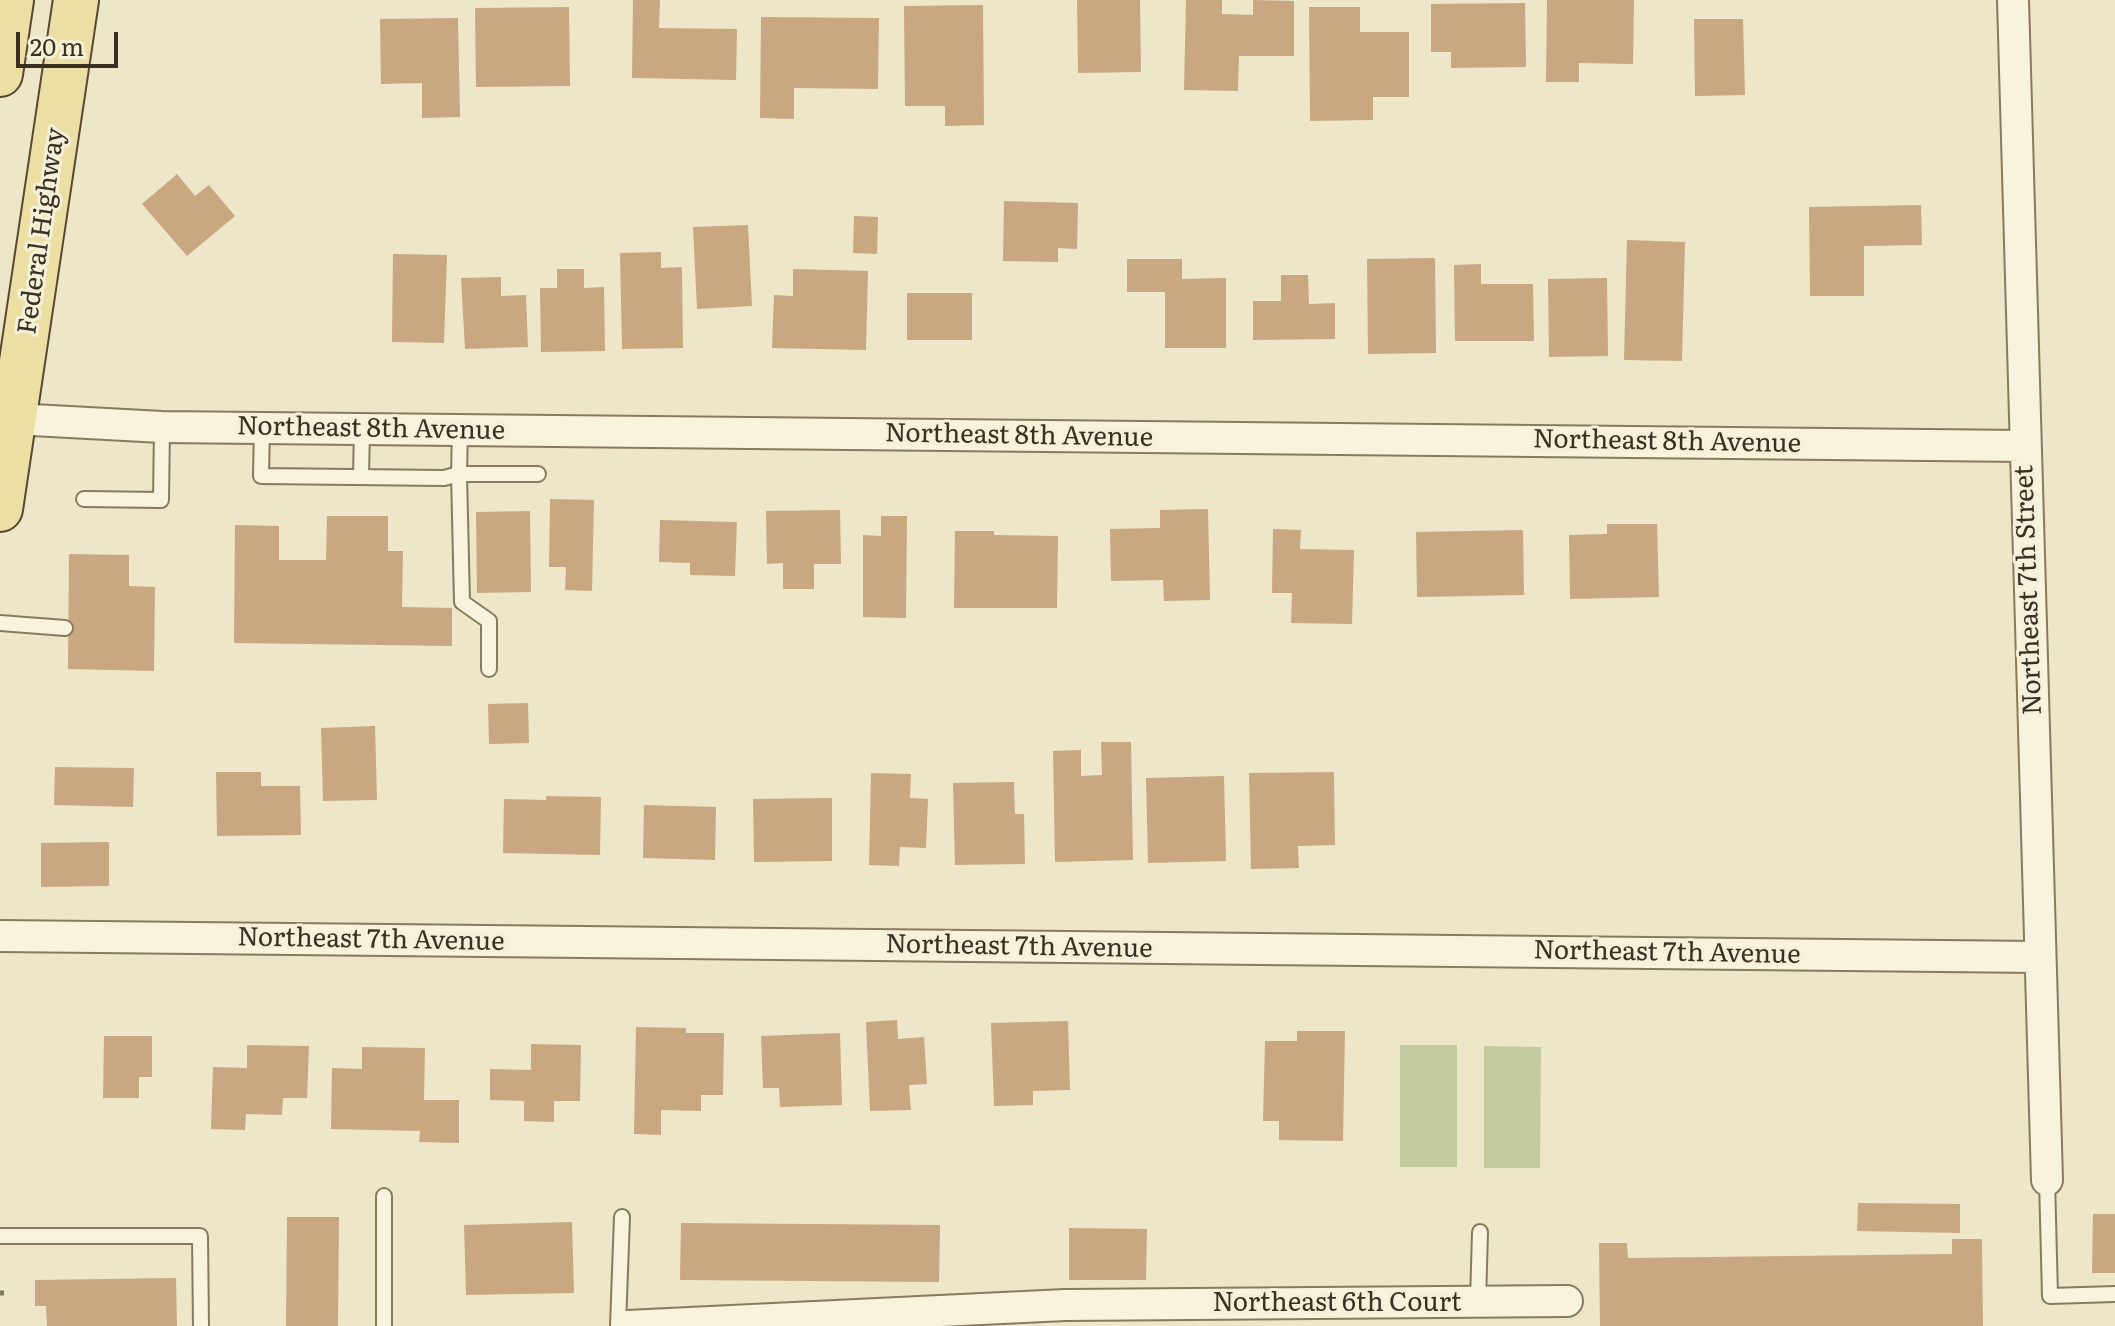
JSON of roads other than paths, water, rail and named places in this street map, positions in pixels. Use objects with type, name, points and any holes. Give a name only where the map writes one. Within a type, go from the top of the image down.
[{"type":"main road","name":"Federal Highway","points":[[0,509],[7,406],[76,0]]},
{"type":"main road","points":[[0,74],[7,5]]},
{"type":"street","name":"Northeast 7th Street","points":[[2013,0],[2038,957],[2047,1180]]},
{"type":"street","name":"Northeast 8th Avenue","points":[[7,406],[162,427],[2025,446]]},
{"type":"street","name":"Northeast 7th Avenue","points":[[0,936],[2038,957]]},
{"type":"street","name":"Northeast 6th Court","points":[[627,1326],[1011,1317],[1065,1305],[1567,1301]]},
{"type":"lane","points":[[84,499],[161,500],[162,427]]},
{"type":"lane","points":[[262,427],[261,476],[444,478],[459,474],[538,474]]},
{"type":"lane","points":[[361,477],[362,428]]},
{"type":"lane","points":[[460,430],[462,602],[489,621],[489,669]]},
{"type":"lane","points":[[0,623],[65,628]]},
{"type":"lane","points":[[2047,1180],[2050,1296],[2115,1294]]},
{"type":"lane","points":[[384,1196],[384,1326]]},
{"type":"lane","points":[[618,1326],[622,1217]]},
{"type":"lane","points":[[1478,1302],[1480,1232]]},
{"type":"lane","points":[[0,1236],[200,1236],[201,1326]]}]
